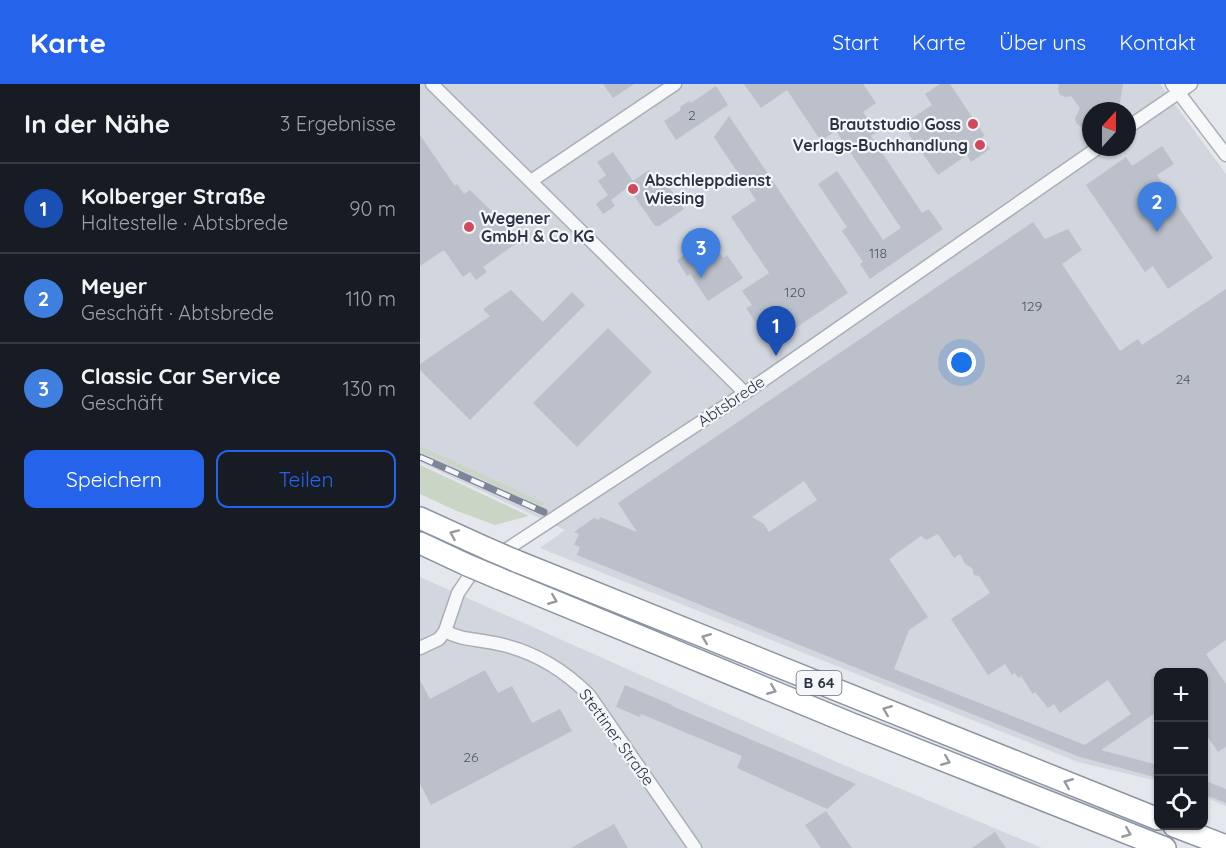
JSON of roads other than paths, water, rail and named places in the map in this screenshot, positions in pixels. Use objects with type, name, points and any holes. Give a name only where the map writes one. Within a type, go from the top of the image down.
[{"type":"highway","name":"B 64","points":[[420,518],[516,561],[1154,817]]},
{"type":"highway","name":"B 64","points":[[420,543],[498,578],[852,723],[1165,848]]},
{"type":"highway","points":[[1186,830],[1226,846]]},
{"type":"street","points":[[432,84],[745,393]]},
{"type":"street","points":[[531,181],[675,84]]},
{"type":"street","points":[[1136,120],[1175,88],[1191,84]]},
{"type":"street","points":[[1175,88],[1226,155]]},
{"type":"street","name":"Abtsbrede","points":[[445,631],[458,593],[473,571],[745,393],[1086,156]]},
{"type":"street","points":[[420,648],[439,639],[445,631]]},
{"type":"street","name":"Stettiner Straße","points":[[445,631],[456,637],[520,649],[548,661],[572,678],[590,695],[695,848]]},
{"type":"railway","points":[[420,457],[544,512]]},
{"type":"place","name":"Brautstudio Goss","points":[[973,124]]},
{"type":"place","name":"Verlags-Buchhandlung","points":[[980,145]]},
{"type":"place","name":"Abschleppdienst Wiesing","points":[[633,189]]},
{"type":"place","name":"Wegener GmbH & Co KG","points":[[469,227]]},
{"type":"place","name":"Meyer","points":[[1157,232]]},
{"type":"place","name":"Classic Car Service","points":[[701,278]]},
{"type":"place","name":"Kolberger Straße","points":[[776,356]]}]
